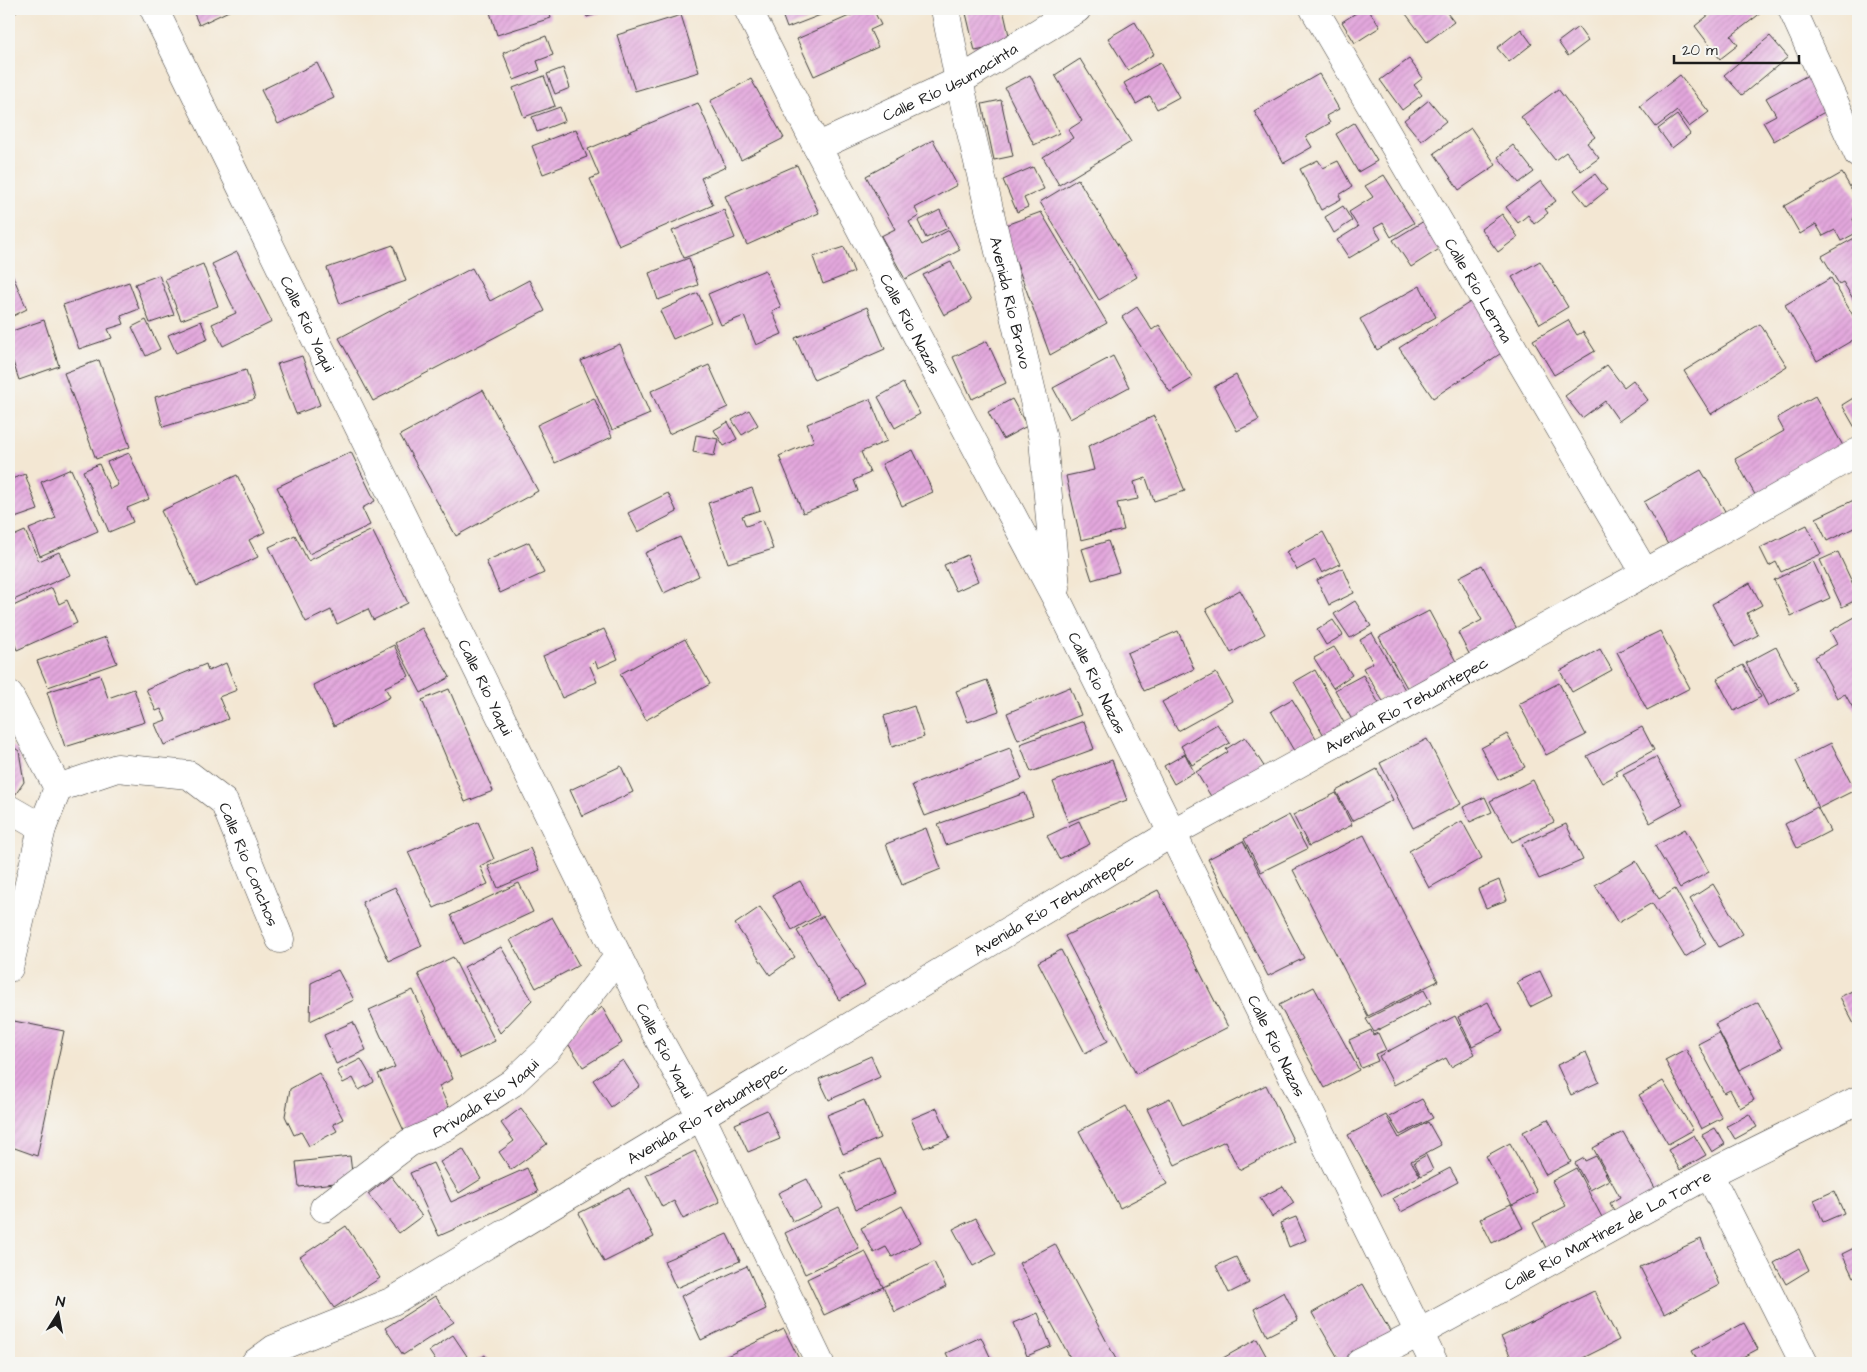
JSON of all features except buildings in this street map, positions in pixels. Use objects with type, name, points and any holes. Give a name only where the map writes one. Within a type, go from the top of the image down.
[{"type":"street","name":"Calle Río Yaqui","points":[[154,9],[655,1032],[700,1114],[820,1363]]},
{"type":"street","name":"Calle Río Nazas","points":[[748,9],[817,147],[1057,600],[1434,1363]]},
{"type":"street","name":"Avenida Río Bravo","points":[[945,9],[959,81],[1044,439],[1057,600]]},
{"type":"street","name":"Calle Río Usumacinta","points":[[817,147],[959,81],[1077,9]]},
{"type":"street","name":"Calle Río Lerma","points":[[1314,9],[1644,573]]},
{"type":"street","points":[[1792,9],[1858,154]]},
{"type":"street","name":"Avenida Río Tehuantepec","points":[[265,1356],[393,1301],[700,1114],[1172,833],[1644,573],[1858,452]]},
{"type":"street","points":[[9,695],[58,788],[42,828],[9,968]]},
{"type":"street","name":"Calle Río Conchos","points":[[58,788],[117,768],[189,775],[224,802],[280,939]]},
{"type":"street","points":[[9,809],[42,828]]},
{"type":"street","name":"Privada Río Yaqui","points":[[324,1208],[409,1143],[443,1128],[512,1083],[547,1050],[618,956]]},
{"type":"street","name":"Calle Río Martínez de La Torre","points":[[1360,1363],[1419,1333],[1709,1174],[1858,1100]]},
{"type":"street","points":[[1709,1174],[1804,1363]]}]
